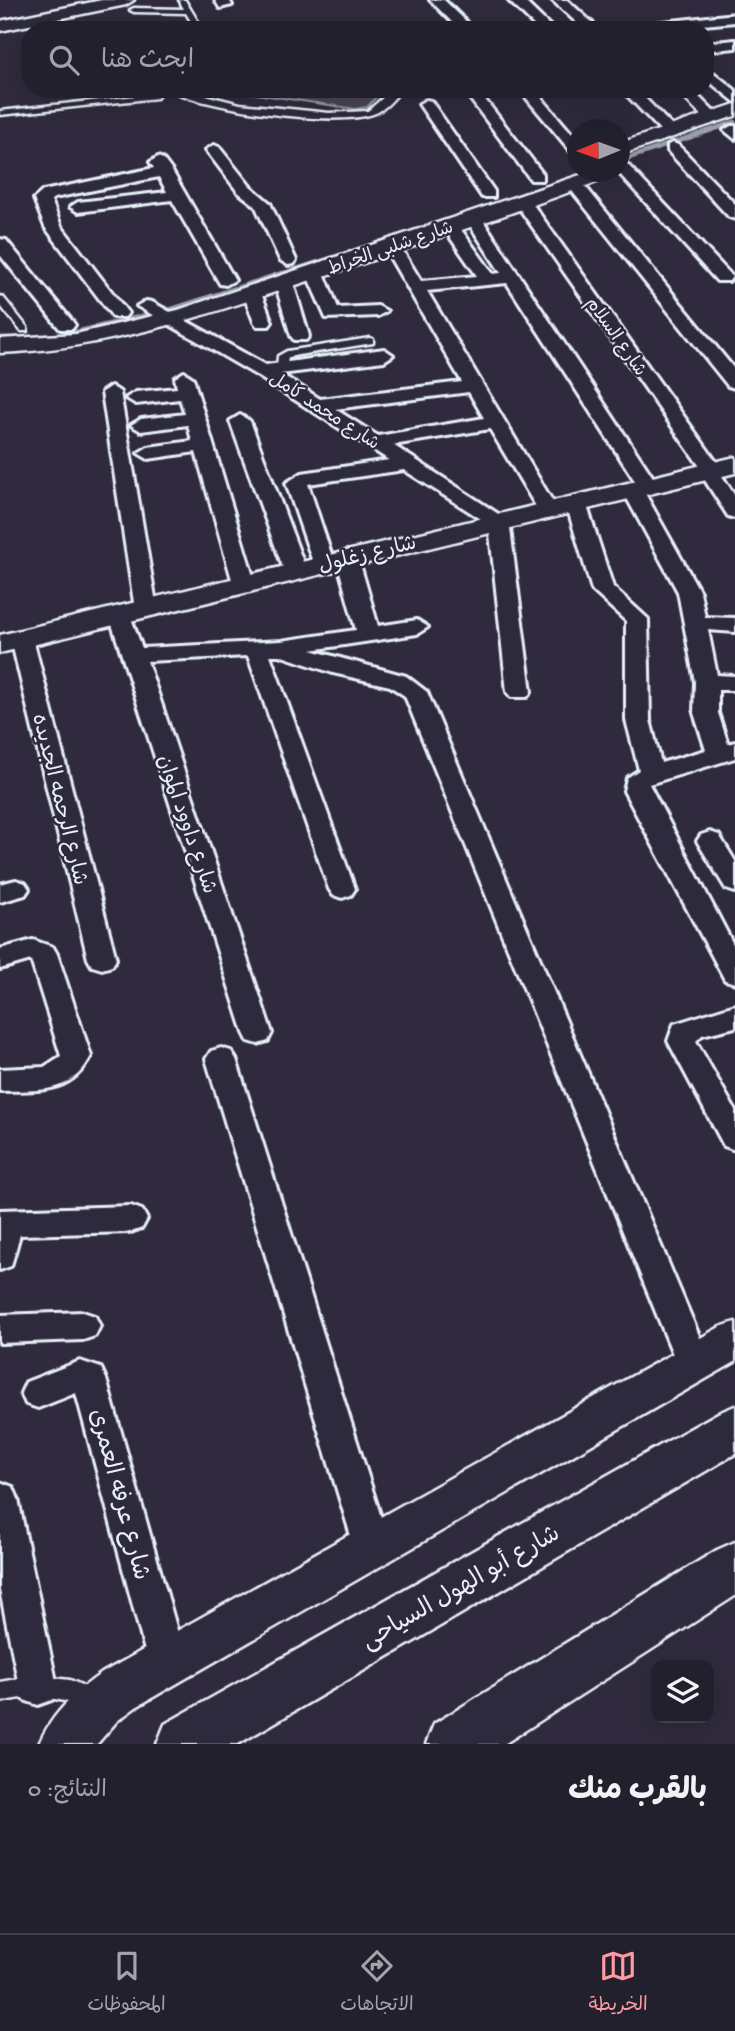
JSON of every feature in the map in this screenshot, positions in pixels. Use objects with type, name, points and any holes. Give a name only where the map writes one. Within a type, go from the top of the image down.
[{"type":"main road","name":"شارع أبو الهول السياحى","points":[[185,1744],[735,1428]]},
{"type":"main road","points":[[454,1744],[735,1567]]},
{"type":"street","points":[[0,18],[91,0]]},
{"type":"street","points":[[437,0],[459,21]]},
{"type":"street","points":[[515,0],[537,21]]},
{"type":"street","points":[[559,0],[583,21]]},
{"type":"street","points":[[31,21],[130,5]]},
{"type":"street","points":[[688,21],[732,14]]},
{"type":"street","points":[[0,26],[21,23]]},
{"type":"street","points":[[714,46],[735,44]]},
{"type":"street","points":[[714,78],[735,98]]},
{"type":"street","points":[[534,98],[567,138]]},
{"type":"street","points":[[636,98],[735,214]]},
{"type":"street","points":[[692,98],[712,118]]},
{"type":"street","points":[[478,100],[537,177]]},
{"type":"street","points":[[426,104],[488,194]]},
{"type":"street","name":"شارع شلبى الخراط","points":[[630,157],[671,140],[712,118],[735,110]]},
{"type":"street","name":"شارع شلبى الخراط","points":[[671,140],[734,131]]},
{"type":"street","points":[[214,150],[244,189],[262,203],[288,260]]},
{"type":"street","points":[[119,313],[53,227],[42,199],[49,194],[161,167],[226,280]]},
{"type":"street","name":"شارع شلبى الخراط","points":[[159,312],[226,280],[537,177],[567,174]]},
{"type":"street","name":"شارع شلبى الخراط","points":[[159,312],[252,293],[315,273],[523,202],[567,178]]},
{"type":"street","points":[[630,178],[723,277]]},
{"type":"street","points":[[583,182],[735,382]]},
{"type":"street","points":[[78,207],[178,195]]},
{"type":"street","name":"شارع السلام","points":[[523,202],[719,469],[735,512]]},
{"type":"street","points":[[474,219],[513,276],[640,487],[685,582],[707,682],[706,712],[710,733],[727,752],[644,783]]},
{"type":"street","points":[[451,227],[488,279]]},
{"type":"street","points":[[0,244],[66,325]]},
{"type":"street","points":[[392,247],[547,509]]},
{"type":"street","points":[[315,273],[332,314],[378,311]]},
{"type":"street","points":[[416,287],[513,276]]},
{"type":"street","points":[[284,283],[300,335]]},
{"type":"street","points":[[252,293],[263,322]]},
{"type":"street","points":[[0,329],[66,325],[119,313],[159,312]]},
{"type":"street","points":[[0,346],[97,339],[159,312]]},
{"type":"street","name":"شارع محمد كامل","points":[[159,312],[272,369],[317,405],[499,521]]},
{"type":"street","points":[[272,369],[384,355]]},
{"type":"street","points":[[136,398],[186,385],[244,583]]},
{"type":"street","points":[[317,405],[475,386]]},
{"type":"street","name":"شارع داوود الموان","points":[[111,392],[133,612],[131,655],[258,1032]]},
{"type":"street","points":[[141,425],[196,418]]},
{"type":"street","points":[[240,421],[295,570]]},
{"type":"street","points":[[376,442],[496,422]]},
{"type":"street","points":[[148,453],[204,445]]},
{"type":"street","points":[[369,636],[335,560],[295,486],[302,479],[408,463]]},
{"type":"street","name":"شارع زغلول","points":[[11,642],[335,560],[719,469]]},
{"type":"street","points":[[576,503],[603,590],[637,619],[638,720],[644,783],[735,973]]},
{"type":"street","points":[[499,521],[519,692]]},
{"type":"street","points":[[696,623],[735,625]]},
{"type":"street","points":[[131,655],[269,649],[417,627]]},
{"type":"street","name":"شارع الرحمه الجديده","points":[[11,642],[102,959]]},
{"type":"street","points":[[269,649],[342,889]]},
{"type":"street","points":[[269,649],[398,681],[415,692],[694,1364]]},
{"type":"street","points":[[707,682],[735,682]]},
{"type":"street","points":[[710,841],[735,883]]},
{"type":"street","points":[[0,959],[33,950],[43,954],[76,1056],[73,1066],[63,1074],[0,1080]]},
{"type":"street","points":[[735,1016],[693,1027],[684,1032],[682,1041],[735,1138]]},
{"type":"street","points":[[221,1059],[372,1546]]},
{"type":"street","points":[[0,1257],[3,1223],[131,1219]]},
{"type":"street","points":[[0,1329],[83,1326]]},
{"type":"street","points":[[64,1744],[100,1704],[167,1662],[735,1340]]},
{"type":"street","name":"شارع عرفه العمرى","points":[[38,1393],[80,1376],[89,1379],[167,1662]]},
{"type":"street","points":[[0,1499],[38,1686]]},
{"type":"lane","points":[[182,0],[194,21]]},
{"type":"lane","points":[[130,5],[188,11]]},
{"type":"lane","points":[[0,113],[136,98]]},
{"type":"lane","points":[[214,98],[272,111],[360,114],[376,111],[389,98]]},
{"type":"lane","points":[[0,299],[24,329]]},
{"type":"lane","points":[[272,369],[283,356],[290,353],[370,341]]},
{"type":"lane","points":[[0,1692],[38,1686],[71,1690],[100,1704]]},
{"type":"shaded area","points":[[282,98],[376,98],[367,107],[355,109]]},
{"type":"waterway","points":[[630,158],[735,122]]},
{"type":"waterway","points":[[278,275],[371,245]]},
{"type":"waterway","points":[[60,336],[173,309],[283,273]]},
{"type":"waterway","points":[[0,338],[20,338]]}]
